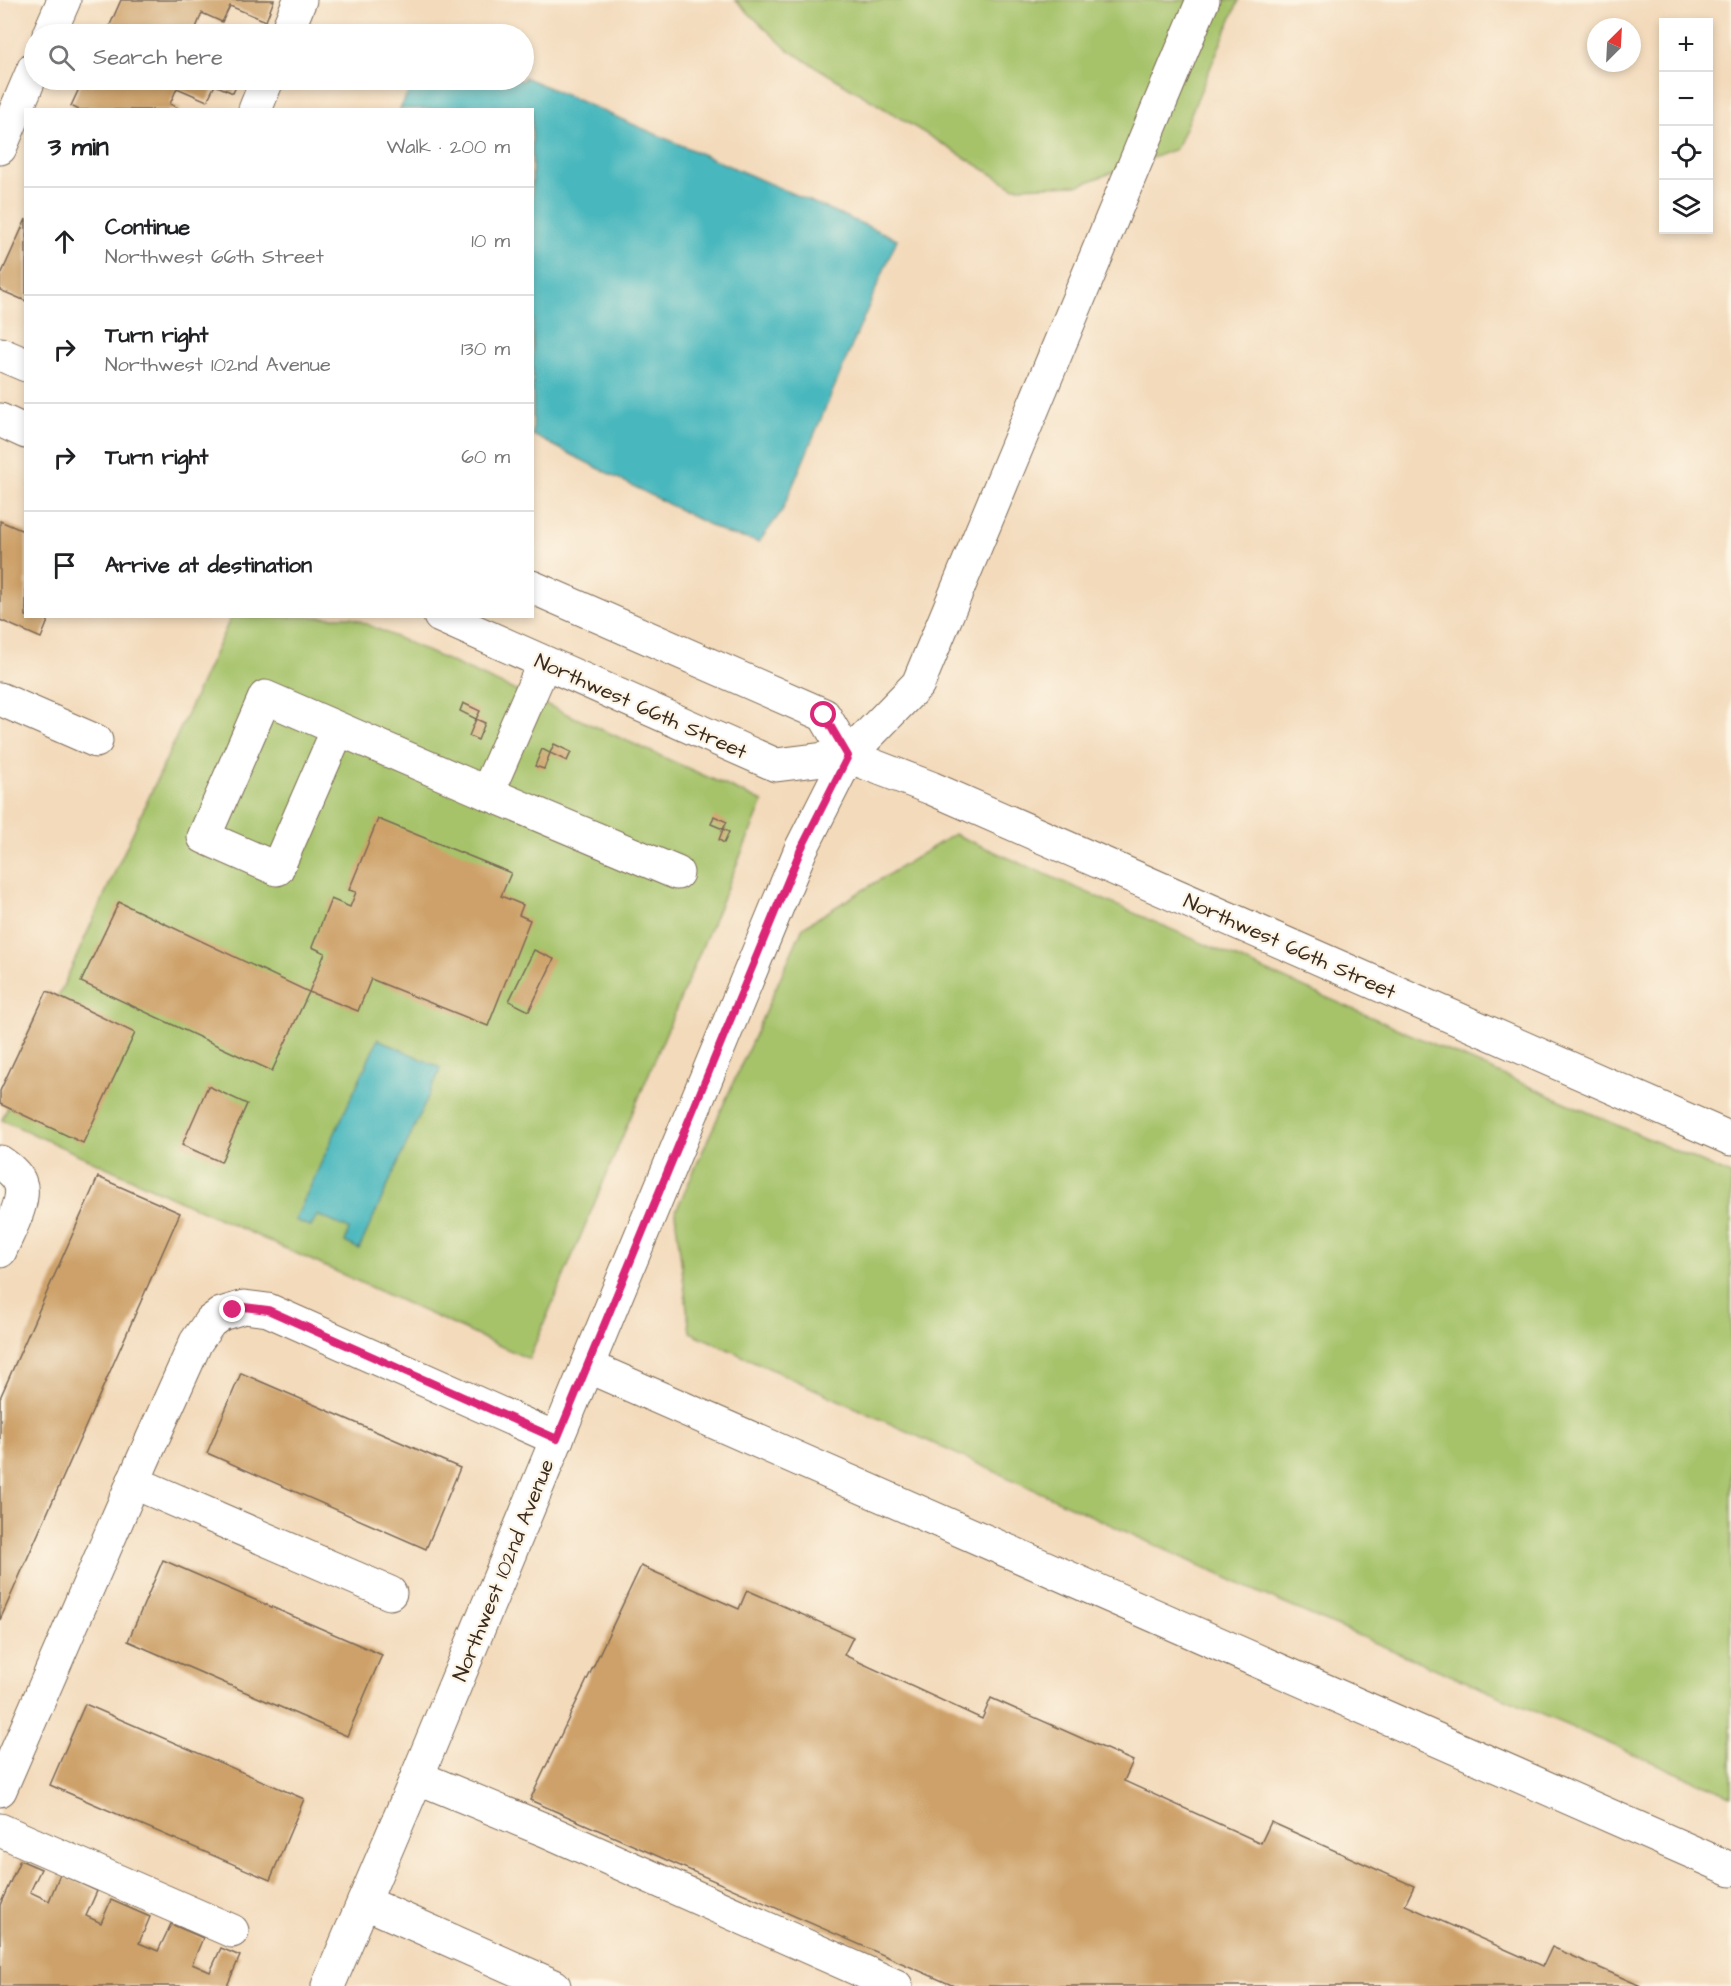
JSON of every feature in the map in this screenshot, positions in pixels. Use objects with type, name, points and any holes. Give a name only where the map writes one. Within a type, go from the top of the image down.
[{"type":"street","points":[[53,24],[64,0]]},
{"type":"street","points":[[289,24],[300,0]]},
{"type":"street","name":"Northwest 102nd Avenue","points":[[328,1986],[417,1777],[801,849],[848,756],[918,684],[1203,0]]},
{"type":"street","points":[[9,126],[25,90]]},
{"type":"street","points":[[256,108],[263,90]]},
{"type":"street","points":[[0,354],[24,364]]},
{"type":"street","points":[[0,420],[24,431]]},
{"type":"street","points":[[534,588],[824,715],[848,756]]},
{"type":"street","name":"Northwest 66th Street","points":[[444,618],[776,765],[848,756],[931,788],[1731,1139]]},
{"type":"street","points":[[487,793],[544,663]]},
{"type":"street","points":[[338,729],[277,868],[204,837],[265,697],[677,873]]},
{"type":"street","points":[[0,699],[96,741]]},
{"type":"street","points":[[0,1162],[9,1168],[20,1183],[20,1205],[0,1251]]},
{"type":"street","points":[[0,1790],[202,1331],[221,1314],[244,1307],[268,1310],[557,1439]]},
{"type":"street","points":[[587,1366],[1731,1869]]},
{"type":"street","points":[[134,1482],[390,1593]]},
{"type":"street","points":[[417,1777],[545,1830],[896,1986]]},
{"type":"street","points":[[0,1830],[232,1931]]},
{"type":"street","points":[[364,1902],[554,1986]]},
{"type":"green space","points":[[735,0],[1239,0],[1176,149],[1079,185],[1013,187],[788,50]]},
{"type":"green space","points":[[231,618],[353,618],[763,802],[529,1359],[2,1120]]},
{"type":"green space","points":[[954,834],[1731,1175],[1731,1796],[1262,1594],[690,1332],[675,1213],[803,927]]},
{"type":"water","points":[[534,81],[897,239],[782,511],[759,542],[727,534],[534,436],[534,108],[401,108],[410,90],[534,90]]},
{"type":"water","points":[[378,1039],[441,1068],[359,1249],[345,1242],[349,1229],[317,1215],[311,1227],[295,1220]]},
{"type":"building","points":[[121,0],[274,0],[266,21],[230,6],[222,22],[202,13],[198,24],[110,24]]},
{"type":"building","points":[[78,90],[176,90],[170,104],[178,108],[75,108],[71,106]]},
{"type":"building","points":[[182,90],[212,90],[207,101]]},
{"type":"building","points":[[24,223],[24,300],[0,290],[0,277]]},
{"type":"building","points":[[0,521],[24,531],[24,618],[49,618],[41,638],[0,620]]},
{"type":"building","points":[[463,703],[480,711],[476,719],[460,711]]},
{"type":"building","points":[[476,719],[485,723],[478,740],[469,736]]},
{"type":"building","points":[[554,744],[571,752],[567,761],[550,753]]},
{"type":"building","points":[[542,749],[550,753],[544,769],[535,766]]},
{"type":"building","points":[[714,816],[727,822],[723,829],[711,824]]},
{"type":"building","points":[[378,819],[511,873],[501,896],[523,905],[519,915],[530,920],[488,1026],[371,979],[358,1011],[309,992],[325,953],[312,947],[331,899],[350,907],[356,892],[349,890]]},
{"type":"building","points":[[723,829],[729,832],[724,843],[719,840]]},
{"type":"building","points":[[119,902],[309,992],[272,1071],[81,982]]},
{"type":"building","points":[[534,950],[554,959],[529,1011],[509,1001]]},
{"type":"building","points":[[47,991],[135,1033],[83,1143],[0,1104],[0,1091]]},
{"type":"building","points":[[208,1086],[247,1104],[221,1162],[182,1145]]},
{"type":"building","points":[[98,1177],[180,1213],[0,1620],[0,1398]]},
{"type":"building","points":[[241,1373],[460,1468],[426,1549],[207,1453]]},
{"type":"building","points":[[163,1560],[382,1655],[347,1736],[128,1641]]},
{"type":"building","points":[[641,1566],[739,1609],[747,1590],[853,1637],[844,1655],[982,1719],[991,1698],[1133,1761],[1124,1781],[1261,1843],[1271,1822],[1414,1886],[1405,1905],[1543,1966],[1552,1947],[1641,1986],[954,1986],[530,1800]]},
{"type":"building","points":[[85,1704],[304,1799],[270,1880],[50,1785]]},
{"type":"building","points":[[20,1860],[41,1869],[30,1892],[49,1901],[60,1874],[97,1891],[86,1916],[101,1923],[111,1900],[150,1917],[139,1943],[158,1951],[171,1924],[203,1938],[192,1964],[210,1972],[221,1948],[240,1956],[227,1986],[0,1986],[0,1905]]},
{"type":"route","points":[[233,1310],[244,1307],[268,1310],[557,1439],[801,849],[848,756],[824,715]]}]
